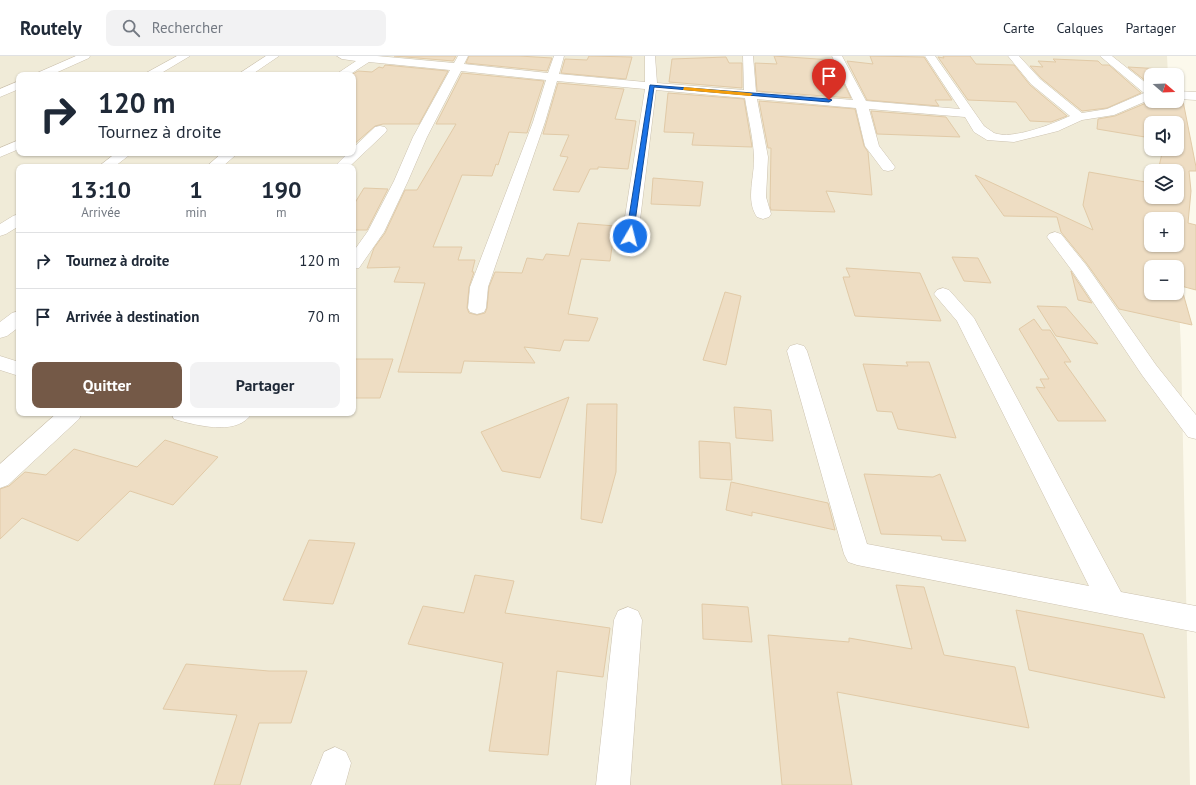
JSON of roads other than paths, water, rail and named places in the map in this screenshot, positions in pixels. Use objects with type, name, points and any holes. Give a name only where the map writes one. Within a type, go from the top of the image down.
[{"type":"street","points":[[48,72],[85,56]]},
{"type":"street","points":[[156,72],[185,56]]},
{"type":"street","points":[[248,72],[274,56]]},
{"type":"street","points":[[342,56],[460,62],[551,77],[861,103],[969,114]]},
{"type":"street","points":[[477,308],[479,287],[547,99],[551,77],[559,56]]},
{"type":"street","points":[[630,236],[651,86],[650,56]]},
{"type":"street","points":[[748,56],[750,94],[761,157],[758,197],[763,214]]},
{"type":"street","points":[[836,56],[861,103],[872,146],[888,167]]},
{"type":"street","points":[[930,56],[979,129],[992,137],[1014,138],[1053,128],[1080,117],[1110,112],[1144,97]]},
{"type":"street","points":[[1013,56],[1020,65],[1044,88],[1080,117]]},
{"type":"street","points":[[1105,56],[1144,88]]},
{"type":"street","points":[[346,72],[368,57]]},
{"type":"street","points":[[356,260],[376,232],[402,181],[420,137],[460,62]]},
{"type":"street","points":[[0,93],[16,86]]},
{"type":"street","points":[[1184,95],[1196,96]]},
{"type":"street","points":[[356,153],[380,130]]},
{"type":"street","points":[[0,153],[16,145]]},
{"type":"street","points":[[109,164],[121,156]]},
{"type":"street","points":[[216,164],[227,156]]},
{"type":"street","points":[[344,164],[353,156]]},
{"type":"street","points":[[0,231],[16,222]]},
{"type":"street","points":[[1055,237],[1080,269],[1149,370],[1196,431]]},
{"type":"street","points":[[943,294],[965,318],[1111,601]]},
{"type":"street","points":[[0,332],[16,319]]},
{"type":"street","points":[[797,352],[857,554],[1111,601],[1196,619]]},
{"type":"street","points":[[0,363],[16,368]]},
{"type":"street","points":[[0,478],[68,416]]},
{"type":"street","points":[[192,416],[202,419],[232,419],[236,416]]},
{"type":"street","points":[[613,785],[628,620]]}]
